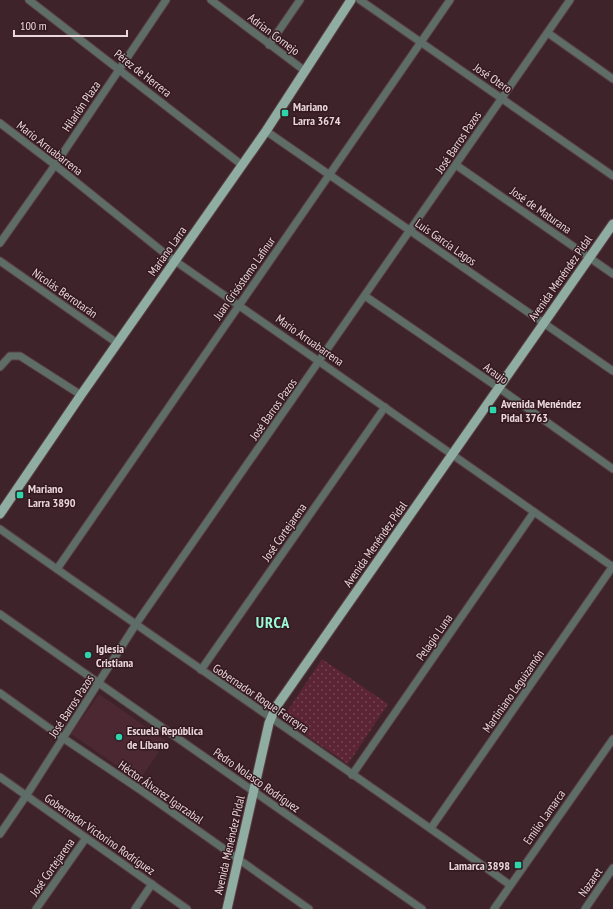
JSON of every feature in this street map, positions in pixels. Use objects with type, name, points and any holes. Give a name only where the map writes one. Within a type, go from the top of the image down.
[{"type":"main road","name":"Mariano Larra","points":[[0,514],[117,343],[266,131],[351,0]]},
{"type":"main road","name":"Avenida Menéndez Pidal","points":[[227,909],[270,717],[613,224]]},
{"type":"street","name":"Pérez de Herrera","points":[[29,0],[119,68],[242,165]]},
{"type":"street","name":"Hilarión Plaza","points":[[0,243],[55,165],[166,0]]},
{"type":"street","name":"Adrian Cornejo","points":[[211,0],[305,71]]},
{"type":"street","points":[[269,45],[300,0]]},
{"type":"street","name":"José Otero","points":[[360,0],[502,97],[613,176]]},
{"type":"street","name":"Juan Crisóstomo Lafinur","points":[[57,569],[450,0]]},
{"type":"street","name":"José Barros Pazos","points":[[0,834],[136,624],[570,0]]},
{"type":"street","points":[[548,33],[613,79]]},
{"type":"street","name":"Mario Arruabarrena","points":[[0,123],[176,261],[613,566]]},
{"type":"street","name":"Luis García Lagos","points":[[266,131],[613,371]]},
{"type":"street","name":"José de Maturana","points":[[456,165],[613,274]]},
{"type":"street","name":"Nicolás Berrotarán","points":[[0,261],[117,343]]},
{"type":"street","name":"Araujo","points":[[365,296],[499,388],[613,469]]},
{"type":"street","points":[[0,367],[10,356],[20,356],[81,395]]},
{"type":"street","name":"José Cortejarena","points":[[202,670],[385,407]]},
{"type":"street","name":"Pelagio Luna","points":[[352,774],[534,512]]},
{"type":"street","name":"Gobernador Roque Ferreyra","points":[[0,528],[431,828],[510,885]]},
{"type":"street","name":"Martiniano Leguizamón","points":[[431,828],[613,566]]},
{"type":"street","name":"Pedro Nolasco Rodríguez","points":[[0,614],[422,909]]},
{"type":"street","name":"Héctor Álvarez Igarzabal","points":[[0,694],[139,789],[309,909]]},
{"type":"street","name":"Emilio Lamarca","points":[[494,909],[613,738]]},
{"type":"street","name":"Gobernador Victorino Rodríguez","points":[[0,777],[187,909]]},
{"type":"street","name":"José Cortejarena","points":[[36,909],[86,838]]},
{"type":"street","name":"Nazaret","points":[[585,909],[613,868]]},
{"type":"street","points":[[135,909],[152,884]]},
{"type":"shaded area","points":[[322,659],[388,704],[348,764],[282,719]]},
{"type":"shaded area","name":"Escuela República de Líbano","points":[[99,694],[166,741],[139,781],[71,734]]},
{"type":"place","name":"Mariano Larra 3674","points":[[285,113]]},
{"type":"place","name":"Avenida Menéndez Pidal 3763","points":[[493,410]]},
{"type":"place","name":"Mariano Larra 3890","points":[[20,495]]},
{"type":"place","name":"Iglesia Cristiana","points":[[88,655]]},
{"type":"place","name":"Escuela República de Líbano","points":[[119,737]]},
{"type":"place","name":"Lamarca 3898","points":[[518,865]]},
{"type":"district","name":"URCA","points":[[273,622]]}]
